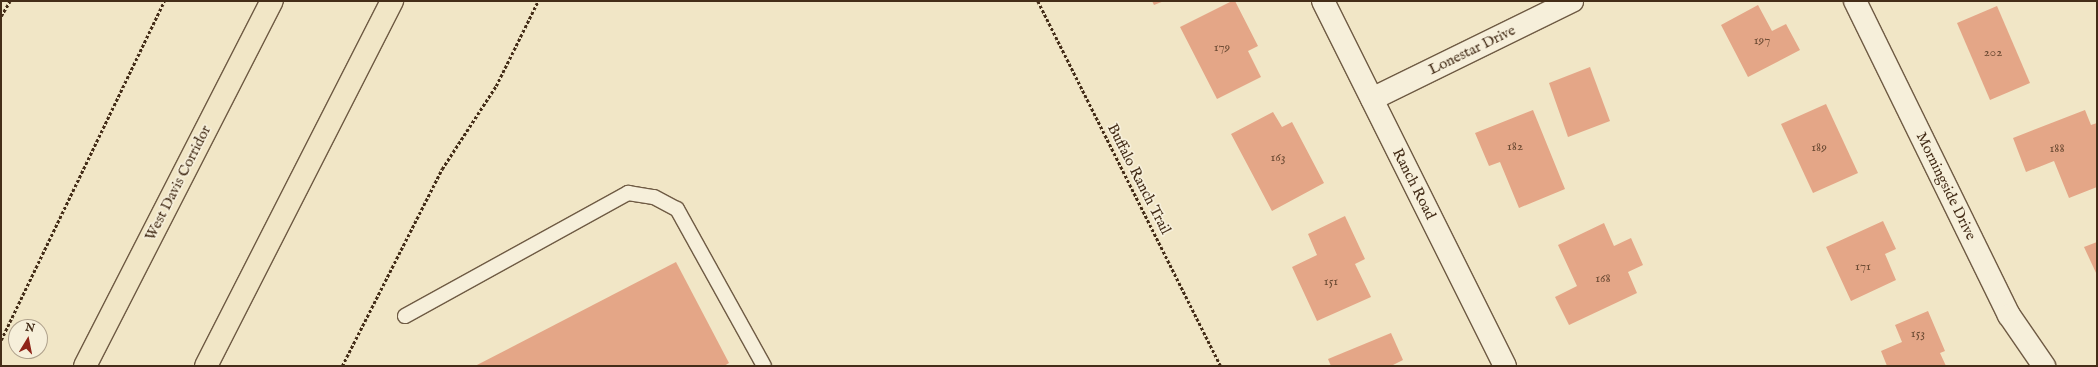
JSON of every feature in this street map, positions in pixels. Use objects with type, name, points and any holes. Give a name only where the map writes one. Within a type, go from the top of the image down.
[{"type":"highway","name":"West Davis Corridor","points":[[85,366],[272,1]]},
{"type":"highway","points":[[206,366],[392,1]]},
{"type":"street","name":"Ranch Road","points":[[1323,1],[1505,366]]},
{"type":"street","name":"Lonestar Drive","points":[[1372,99],[1572,1]]},
{"type":"street","name":"Morningside Drive","points":[[1855,1],[2009,315],[2044,366]]},
{"type":"lane","points":[[405,316],[628,193],[654,197],[677,209],[764,366]]},
{"type":"path","points":[[1,16],[10,1]]},
{"type":"path","points":[[1,340],[164,1]]},
{"type":"path","points":[[342,366],[442,169],[496,86],[538,1]]},
{"type":"path","name":"Buffalo Ranch Trail","points":[[1038,1],[1221,366]]},
{"type":"building","points":[[1152,1],[1164,1],[1154,5]]},
{"type":"building","points":[[1232,1],[1235,1],[1258,46],[1248,51],[1261,77],[1217,99],[1180,27]]},
{"type":"building","points":[[1758,5],[1772,31],[1786,24],[1800,50],[1748,77],[1721,25]]},
{"type":"building","points":[[1997,6],[2030,83],[1990,100],[1957,23]]},
{"type":"building","points":[[1590,67],[1610,121],[1568,137],[1549,83]]},
{"type":"building","points":[[1826,104],[1858,173],[1813,193],[1781,124]]},
{"type":"building","points":[[1533,110],[1565,189],[1519,208],[1500,162],[1489,166],[1475,133]]},
{"type":"building","points":[[2085,110],[2091,125],[2097,123],[2097,187],[2069,198],[2054,161],[2026,172],[2013,138]]},
{"type":"building","points":[[1273,112],[1282,127],[1292,122],[1324,183],[1272,211],[1231,134]]},
{"type":"building","points":[[1345,216],[1365,259],[1355,264],[1371,297],[1317,321],[1292,267],[1317,255],[1308,234]]},
{"type":"building","points":[[1883,221],[1896,249],[1885,254],[1896,280],[1851,301],[1826,247]]},
{"type":"building","points":[[1604,223],[1614,246],[1631,238],[1643,265],[1628,272],[1637,293],[1569,325],[1555,297],[1577,286],[1558,245]]},
{"type":"building","points":[[2097,242],[2097,275],[2084,247]]},
{"type":"building","points":[[676,262],[729,363],[724,366],[475,366]]},
{"type":"building","points":[[1928,311],[1945,351],[1940,353],[1946,366],[1887,366],[1881,351],[1902,342],[1895,325]]},
{"type":"building","points":[[1391,333],[1403,360],[1391,366],[1331,366],[1328,359]]}]
